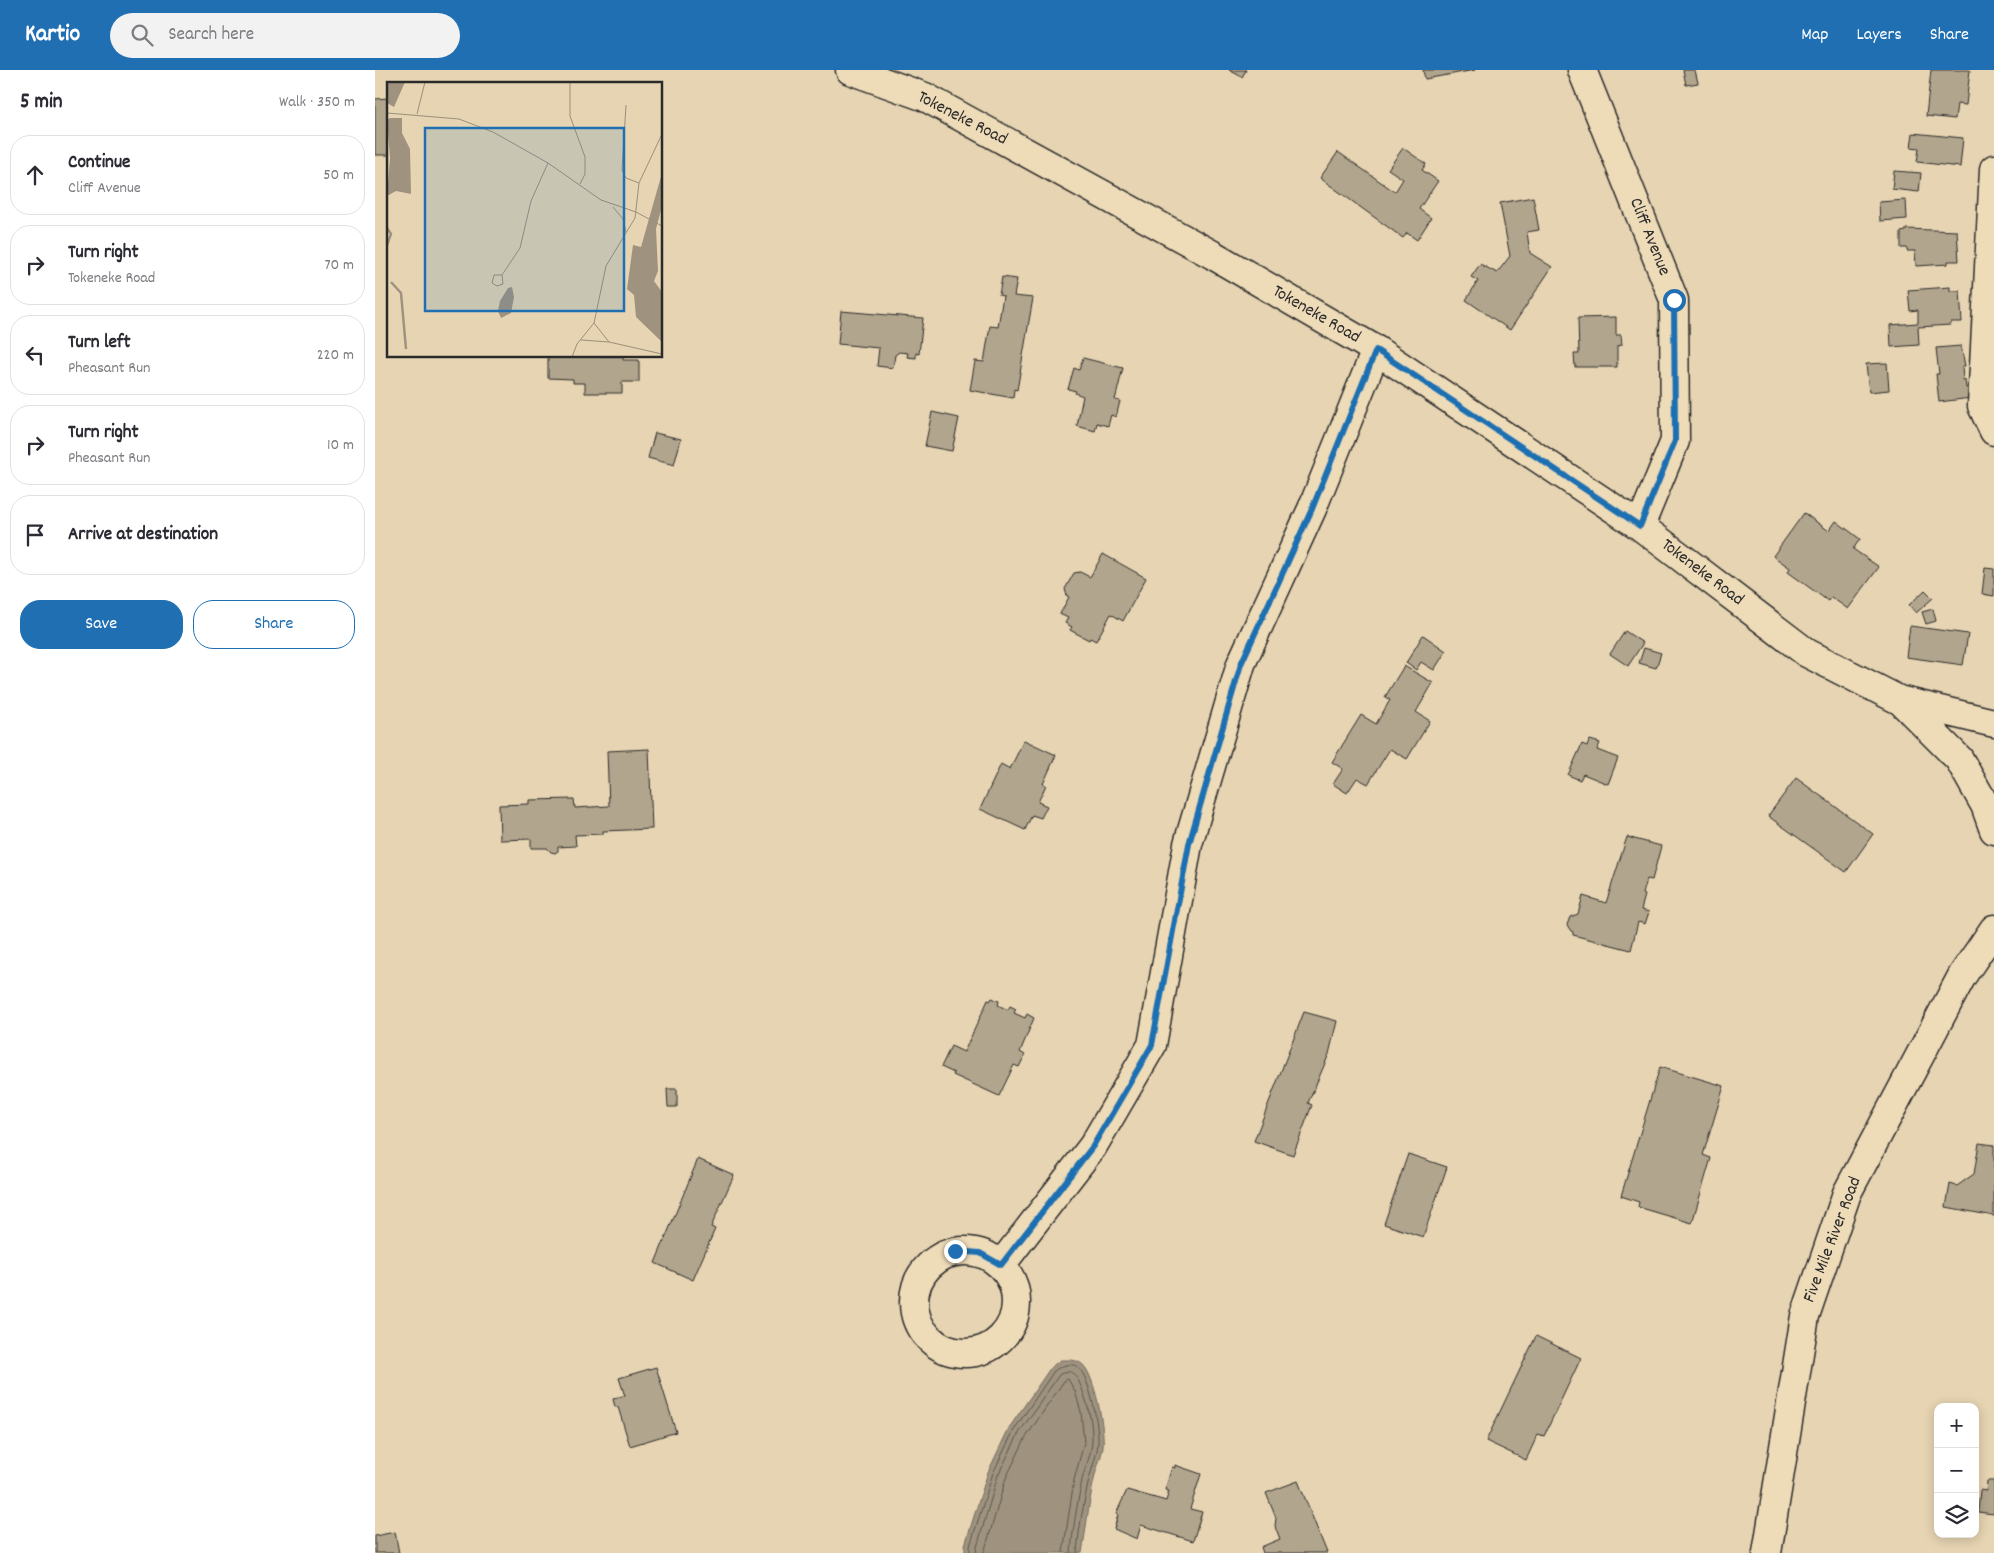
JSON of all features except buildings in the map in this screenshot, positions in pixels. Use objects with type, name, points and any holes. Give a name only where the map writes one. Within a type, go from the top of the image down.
[{"type":"street","name":"Tokeneke Road","points":[[850,70],[925,97],[1213,255],[1376,350],[1640,526],[1807,653],[1899,700],[1994,723]]},
{"type":"street","name":"Cliff Avenue","points":[[1582,70],[1674,300],[1675,441],[1640,526]]},
{"type":"street","points":[[1994,169],[1982,406],[1994,431]]},
{"type":"street","points":[[1001,1265],[1093,1146],[1152,1045],[1189,844],[1241,664],[1312,509],[1376,350]]},
{"type":"street","points":[[1899,700],[1959,759],[1985,805],[1994,830]]},
{"type":"street","name":"Five Mile River Road","points":[[1767,1553],[1805,1316],[1847,1193],[1962,976],[1994,929]]},
{"type":"water","points":[[1061,1360],[1078,1362],[1087,1371],[1095,1391],[1102,1429],[1103,1447],[1091,1493],[1082,1553],[965,1553],[965,1545],[988,1472],[1009,1428],[1051,1367]]},
{"type":"route","points":[[955,1251],[980,1253],[1001,1265],[1093,1146],[1152,1045],[1189,844],[1241,664],[1312,509],[1376,350],[1640,526],[1675,441],[1674,300]]}]
